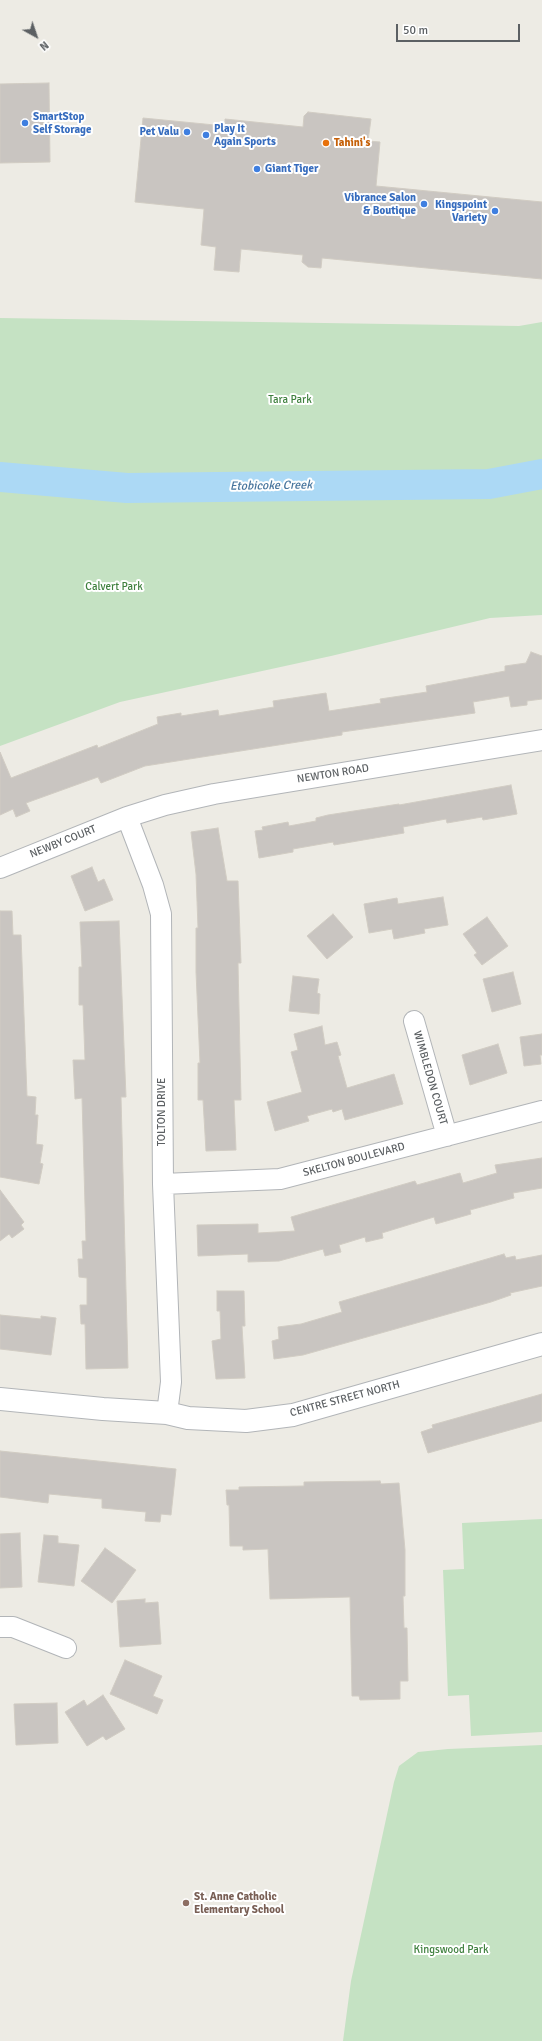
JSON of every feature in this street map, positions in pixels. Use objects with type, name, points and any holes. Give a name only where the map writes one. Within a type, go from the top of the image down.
[{"type":"street","name":"NEWTON ROAD","points":[[127,817],[165,805],[214,794],[542,740]]},
{"type":"street","name":"NEWBY COURT","points":[[0,868],[127,817]]},
{"type":"street","name":"TOLTON DRIVE","points":[[127,817],[153,885],[161,914],[163,1184],[171,1382],[167,1413]]},
{"type":"street","name":"WIMBLEDON COURT","points":[[414,1021],[447,1136]]},
{"type":"street","name":"SKELTON BOULEVARD","points":[[163,1184],[280,1179],[542,1112]]},
{"type":"street","name":"CENTRE STREET NORTH","points":[[0,1399],[103,1409],[167,1413],[188,1418],[246,1421],[293,1415],[542,1344]]},
{"type":"street","points":[[0,1627],[13,1627],[66,1648]]},
{"type":"green space","points":[[0,318],[519,326],[542,322],[542,615],[490,618],[331,656],[120,702],[0,746]]},
{"type":"green space","points":[[542,1519],[542,1732],[471,1736],[469,1695],[448,1696],[443,1570],[464,1569],[462,1523]]},
{"type":"green space","name":"Kingswood Park","points":[[542,1745],[542,2041],[343,2041],[351,1981],[394,1782],[399,1766],[418,1752],[448,1749]]},
{"type":"building","name":"SmartStop Self Storage","points":[[49,83],[50,162],[0,163],[0,84]]},
{"type":"building","points":[[308,112],[371,119],[368,141],[380,142],[376,186],[542,202],[542,279],[322,258],[321,268],[308,267],[302,262],[303,255],[241,249],[239,272],[214,270],[216,247],[201,245],[204,209],[135,202],[143,118],[225,126],[225,119],[303,127],[304,116]]},
{"type":"building","points":[[531,652],[542,656],[542,699],[527,701],[527,705],[511,707],[509,696],[473,702],[475,713],[342,732],[342,735],[145,766],[101,783],[98,777],[26,803],[30,811],[16,817],[13,809],[0,815],[0,752],[11,778],[97,745],[98,748],[158,724],[157,717],[181,713],[181,716],[218,710],[219,716],[274,707],[273,701],[326,693],[329,711],[381,703],[380,699],[427,692],[426,686],[505,671],[505,666],[526,663]]},
{"type":"building","points":[[511,785],[517,814],[483,820],[482,817],[447,823],[446,819],[403,827],[404,833],[334,845],[333,842],[293,849],[293,852],[259,858],[255,831],[263,830],[262,827],[288,822],[289,826],[316,821],[316,818],[328,815],[399,805]]},
{"type":"building","points":[[218,828],[227,881],[238,881],[241,963],[238,963],[241,1100],[234,1100],[236,1150],[206,1151],[203,1100],[198,1100],[198,1063],[200,1063],[196,972],[196,928],[198,928],[196,874],[191,832]]},
{"type":"building","points":[[92,867],[98,882],[104,879],[113,900],[85,911],[71,876]]},
{"type":"building","points":[[443,897],[448,925],[424,929],[425,933],[394,939],[392,929],[369,933],[364,904],[397,898],[398,904]]},
{"type":"building","points":[[0,911],[12,911],[13,935],[21,935],[27,1096],[36,1097],[35,1115],[38,1115],[36,1144],[43,1145],[40,1163],[43,1164],[39,1184],[0,1177]]},
{"type":"building","points":[[333,914],[353,937],[327,959],[307,936]]},
{"type":"building","points":[[487,917],[508,946],[482,965],[474,955],[477,953],[463,934]]},
{"type":"building","points":[[119,921],[126,1097],[121,1097],[128,1368],[86,1369],[85,1324],[81,1324],[80,1305],[87,1305],[87,1278],[79,1277],[78,1259],[83,1259],[82,1241],[86,1241],[82,1098],[75,1099],[73,1060],[85,1060],[83,1005],[79,1005],[79,967],[82,967],[80,922]]},
{"type":"building","points":[[513,972],[521,1004],[492,1012],[483,979]]},
{"type":"building","points":[[293,976],[319,979],[317,993],[320,994],[319,1014],[289,1011]]},
{"type":"building","points":[[322,1026],[325,1045],[337,1042],[341,1055],[338,1056],[347,1088],[394,1074],[403,1104],[345,1120],[342,1109],[333,1112],[332,1109],[307,1116],[309,1121],[275,1131],[267,1102],[302,1092],[291,1052],[298,1050],[294,1034]]},
{"type":"building","points":[[542,1034],[542,1055],[540,1055],[541,1064],[524,1066],[520,1037]]},
{"type":"building","points":[[498,1044],[507,1073],[470,1085],[462,1055]]},
{"type":"building","points":[[542,1158],[542,1188],[513,1193],[514,1198],[470,1210],[471,1214],[436,1224],[434,1217],[382,1233],[383,1238],[366,1242],[365,1237],[339,1245],[341,1252],[325,1256],[323,1249],[279,1261],[248,1262],[248,1254],[198,1256],[197,1225],[258,1224],[258,1233],[295,1231],[291,1217],[415,1181],[417,1185],[460,1173],[463,1183],[497,1173],[495,1165]]},
{"type":"building","points":[[0,1190],[24,1222],[21,1225],[24,1229],[12,1238],[9,1234],[0,1241]]},
{"type":"building","points":[[504,1254],[506,1258],[515,1256],[516,1260],[542,1255],[542,1286],[510,1293],[511,1295],[491,1302],[303,1355],[274,1359],[272,1341],[279,1339],[278,1327],[301,1324],[342,1312],[339,1302]]},
{"type":"building","points":[[217,1291],[244,1291],[245,1326],[242,1326],[245,1378],[216,1379],[212,1341],[221,1339],[220,1311],[217,1311]]},
{"type":"building","points":[[0,1315],[41,1319],[41,1316],[56,1318],[51,1355],[0,1349]]},
{"type":"building","points":[[542,1394],[542,1421],[428,1453],[421,1432],[433,1428],[432,1425]]},
{"type":"building","points":[[0,1451],[176,1469],[171,1515],[161,1514],[160,1522],[145,1521],[146,1512],[102,1508],[102,1499],[49,1494],[48,1503],[0,1497]]},
{"type":"building","points":[[380,1481],[381,1484],[399,1483],[405,1550],[405,1596],[403,1596],[404,1628],[407,1628],[408,1681],[400,1681],[400,1699],[360,1700],[359,1696],[352,1696],[350,1597],[270,1599],[268,1549],[243,1550],[243,1546],[230,1546],[229,1505],[227,1505],[226,1490],[239,1490],[239,1487],[304,1486],[304,1482]]},
{"type":"building","points":[[20,1533],[22,1587],[0,1588],[0,1534]]},
{"type":"building","points":[[44,1535],[58,1536],[58,1543],[79,1545],[74,1586],[38,1582]]},
{"type":"building","points":[[105,1548],[136,1570],[112,1603],[81,1581]]},
{"type":"building","points":[[145,1599],[145,1603],[158,1602],[161,1644],[120,1647],[117,1601]]},
{"type":"building","points":[[125,1660],[162,1676],[153,1696],[163,1700],[157,1714],[110,1694]]},
{"type":"building","points":[[103,1695],[125,1729],[106,1740],[103,1736],[87,1746],[65,1712],[84,1700],[87,1706]]},
{"type":"building","points":[[57,1703],[58,1743],[16,1745],[14,1704]]},
{"type":"waterway","name":"Etobicoke Creek","points":[[0,477],[127,488],[489,484],[542,474]]},
{"type":"place","name":"SmartStop Self Storage","points":[[25,123]]},
{"type":"place","name":"Pet Valu","points":[[187,132]]},
{"type":"place","name":"Play It Again Sports","points":[[206,135]]},
{"type":"place","name":"Tahini's","points":[[326,143]]},
{"type":"place","name":"Giant Tiger","points":[[257,169]]},
{"type":"place","name":"Vibrance Salon & Boutique","points":[[424,204]]},
{"type":"place","name":"Kingspoint Variety","points":[[495,211]]},
{"type":"place","name":"St. Anne Catholic Elementary School","points":[[186,1903]]},
{"type":"park label","name":"Tara Park","points":[[290,400]]},
{"type":"park label","name":"Calvert Park","points":[[114,587]]}]
